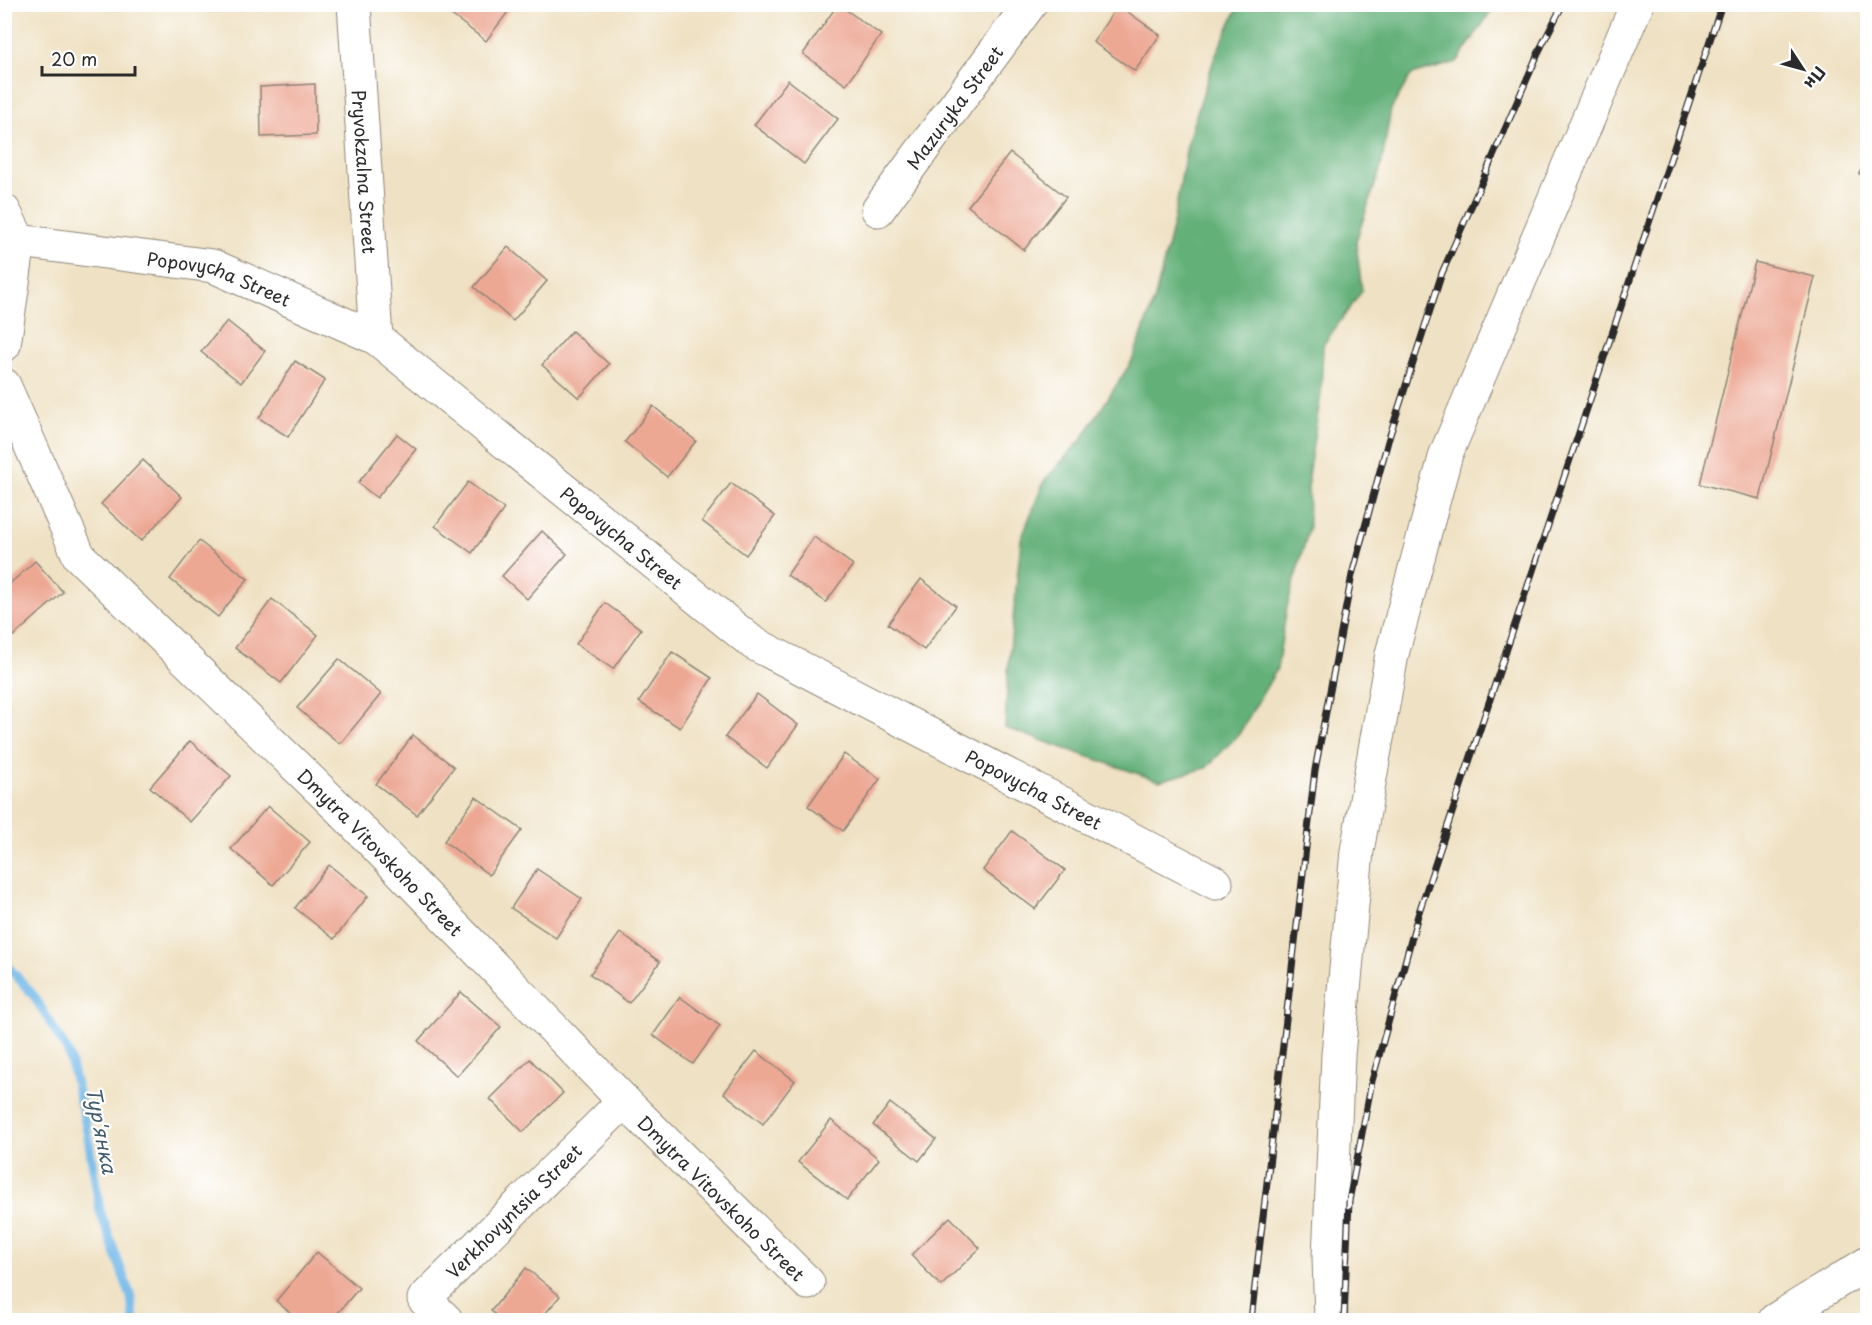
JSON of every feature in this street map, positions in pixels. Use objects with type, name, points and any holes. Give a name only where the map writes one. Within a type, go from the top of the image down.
[{"type":"street","name":"Pryvokzalna Street","points":[[354,4],[376,338]]},
{"type":"street","name":"Mazuryka Street","points":[[878,210],[1030,4]]},
{"type":"street","points":[[1331,1320],[1329,1257],[1338,1055],[1357,851],[1392,654],[1446,454],[1636,4]]},
{"type":"street","points":[[4,211],[12,243],[4,345]]},
{"type":"street","name":"Popovycha Street","points":[[12,243],[213,266],[376,338],[753,644],[1216,883]]},
{"type":"street","name":"Dmytra Vitovskoho Street","points":[[4,385],[79,556],[343,812],[624,1101],[808,1283]]},
{"type":"street","name":"Verkhovyntsia Street","points":[[446,1320],[424,1299],[624,1101]]},
{"type":"street","points":[[1775,1320],[1868,1263]]},
{"type":"green space","points":[[1239,5],[1494,5],[1457,62],[1411,75],[1391,109],[1381,167],[1356,241],[1362,291],[1323,345],[1321,394],[1308,476],[1309,528],[1287,607],[1277,669],[1239,734],[1206,768],[1159,781],[1005,728],[1008,670],[1021,539],[1044,481],[1081,440],[1132,361],[1155,298],[1173,224],[1188,140],[1215,56]]},
{"type":"building","points":[[437,4],[514,4],[486,41]]},
{"type":"building","points":[[838,4],[881,35],[846,85],[803,54]]},
{"type":"building","points":[[1118,5],[1160,35],[1135,71],[1093,42]]},
{"type":"building","points":[[788,80],[838,119],[804,164],[754,125]]},
{"type":"building","points":[[315,84],[316,135],[261,137],[260,87]]},
{"type":"building","points":[[1010,153],[1066,197],[1024,250],[968,206]]},
{"type":"building","points":[[1868,155],[1868,178],[1859,174]]},
{"type":"building","points":[[508,247],[547,281],[513,321],[474,287]]},
{"type":"building","points":[[1755,262],[1815,277],[1760,499],[1700,484]]},
{"type":"building","points":[[227,321],[265,351],[241,383],[201,352]]},
{"type":"building","points":[[572,331],[609,364],[579,398],[542,365]]},
{"type":"building","points":[[295,361],[325,380],[288,437],[259,418]]},
{"type":"building","points":[[653,406],[696,441],[667,477],[625,442]]},
{"type":"building","points":[[397,434],[416,449],[377,498],[358,483]]},
{"type":"building","points":[[143,460],[182,497],[141,541],[101,504]]},
{"type":"building","points":[[468,482],[504,509],[472,553],[435,526]]},
{"type":"building","points":[[731,483],[775,516],[746,555],[702,521]]},
{"type":"building","points":[[542,531],[567,554],[527,599],[502,576]]},
{"type":"building","points":[[814,537],[853,565],[826,602],[787,575]]},
{"type":"building","points":[[199,541],[248,579],[218,617],[170,579]]},
{"type":"building","points":[[35,561],[63,592],[14,636],[4,625],[4,589]]},
{"type":"building","points":[[921,579],[956,606],[924,650],[888,624]]},
{"type":"building","points":[[272,599],[318,635],[281,683],[235,648]]},
{"type":"building","points":[[605,603],[641,629],[613,669],[576,644]]},
{"type":"building","points":[[672,652],[712,678],[680,728],[639,702]]},
{"type":"building","points":[[339,659],[381,694],[340,744],[297,708]]},
{"type":"building","points":[[757,694],[798,725],[767,768],[725,737]]},
{"type":"building","points":[[413,735],[454,767],[417,815],[376,784]]},
{"type":"building","points":[[190,741],[231,776],[190,822],[150,787]]},
{"type":"building","points":[[844,754],[880,779],[843,831],[808,806]]},
{"type":"building","points":[[476,797],[522,830],[489,875],[444,841]]},
{"type":"building","points":[[268,806],[310,842],[273,885],[231,849]]},
{"type":"building","points":[[1012,831],[1065,870],[1035,909],[983,870]]},
{"type":"building","points":[[329,865],[368,896],[334,939],[295,908]]},
{"type":"building","points":[[537,869],[582,899],[556,938],[511,908]]},
{"type":"building","points":[[620,933],[660,962],[629,1003],[590,974]]},
{"type":"building","points":[[461,992],[501,1027],[457,1076],[418,1041]]},
{"type":"building","points":[[680,997],[720,1026],[693,1064],[653,1035]]},
{"type":"building","points":[[756,1051],[795,1081],[763,1124],[724,1093]]},
{"type":"building","points":[[530,1059],[563,1093],[523,1132],[490,1099]]},
{"type":"building","points":[[890,1103],[936,1139],[919,1161],[873,1125]]},
{"type":"building","points":[[831,1120],[879,1159],[847,1200],[798,1162]]},
{"type":"building","points":[[950,1217],[980,1248],[941,1286],[911,1255]]},
{"type":"building","points":[[317,1252],[359,1288],[332,1320],[299,1320],[276,1301]]},
{"type":"building","points":[[526,1268],[560,1296],[540,1320],[502,1320],[491,1311]]},
{"type":"waterway","name":"Тур'янка","points":[[4,962],[34,996],[68,1052],[86,1125],[100,1211],[131,1297],[134,1320]]},
{"type":"railway","points":[[1251,1320],[1315,770],[1352,575],[1388,441],[1442,273],[1541,47],[1563,4]]},
{"type":"railway","points":[[1344,1320],[1349,1201],[1372,1081],[1418,915],[1722,4]]}]
